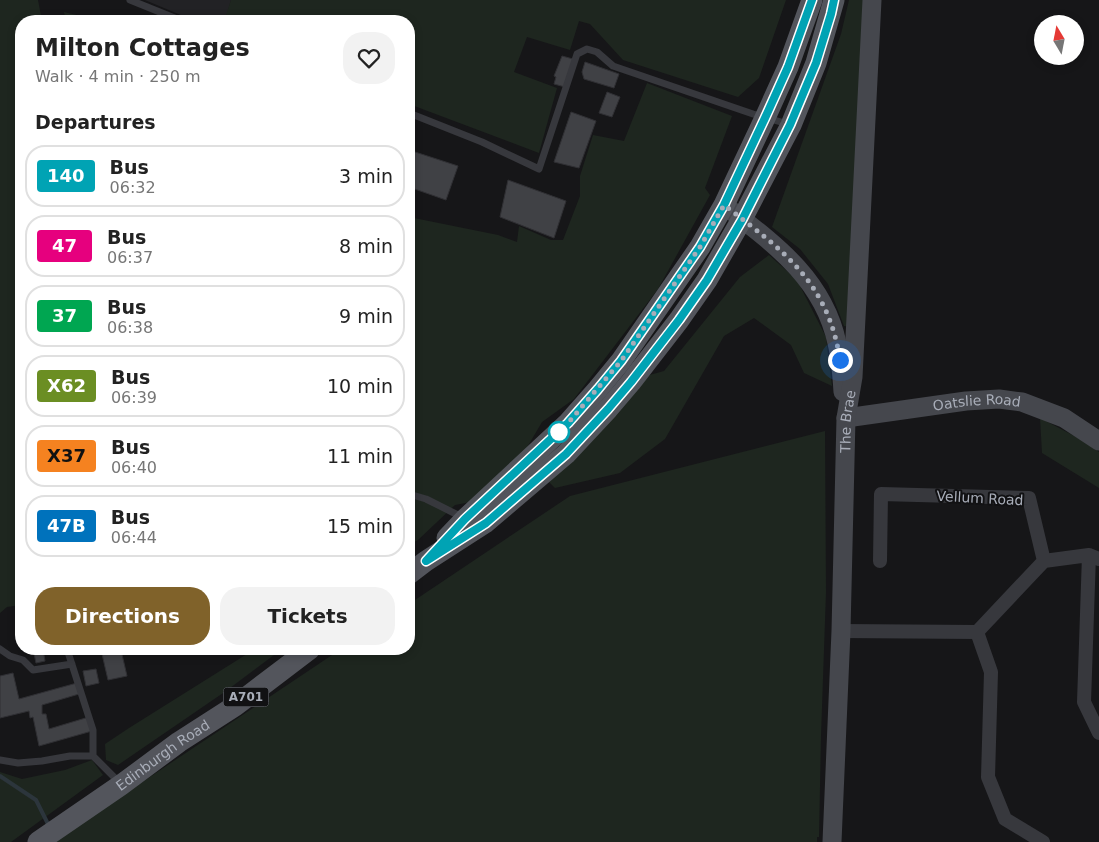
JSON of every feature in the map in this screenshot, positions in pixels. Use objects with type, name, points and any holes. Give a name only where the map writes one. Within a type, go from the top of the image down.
[{"type":"main road","points":[[426,561],[465,519],[568,423],[598,389],[621,361],[700,247],[724,205],[765,118],[788,67],[812,0]]},
{"type":"main road","points":[[415,569],[486,523],[566,454],[631,382],[679,320],[707,280],[742,220],[790,125],[816,63],[834,0]]},
{"type":"main road","name":"The Brae","points":[[832,842],[841,631],[846,418],[854,377],[872,0]]},
{"type":"main road","points":[[724,205],[771,242],[795,264],[808,280],[825,308],[837,342],[846,418]]},
{"type":"main road","name":"Oatslie Road","points":[[846,418],[966,401],[999,399],[1022,402],[1064,418],[1099,441]]},
{"type":"main road","name":"Edinburgh Road","points":[[38,842],[121,785],[179,742],[235,706],[302,655]]},
{"type":"street","name":"Vellum Road","points":[[880,561],[881,494],[1029,498],[1044,561]]},
{"type":"street","points":[[841,631],[977,632],[1044,561],[1094,557],[1084,702],[1099,733]]},
{"type":"street","points":[[977,632],[991,672],[988,777],[1005,819],[1043,842]]},
{"type":"lane","points":[[130,0],[167,15]]},
{"type":"lane","points":[[415,115],[482,142],[539,169],[578,54],[587,49],[598,52],[614,66],[790,125]]},
{"type":"lane","points":[[415,496],[426,499],[465,519]]},
{"type":"lane","points":[[0,649],[10,656],[23,660],[33,670],[72,664]]},
{"type":"lane","points":[[69,655],[94,730],[93,756]]},
{"type":"lane","points":[[0,760],[18,763],[42,762],[70,756],[93,756],[121,785]]},
{"type":"shaded area","points":[[0,0],[38,0],[41,15],[15,15],[15,606],[7,607],[0,613]]},
{"type":"shaded area","points":[[145,0],[231,0],[227,15],[181,15]]},
{"type":"shaded area","points":[[231,0],[786,0],[759,78],[738,97],[623,60],[590,24],[579,21],[570,50],[527,37],[514,72],[557,88],[539,153],[415,106],[415,15],[226,15]]},
{"type":"shaded area","points":[[849,0],[865,0],[851,327],[844,326],[828,284],[800,249],[772,227],[841,34]]},
{"type":"shaded area","points":[[64,12],[76,15],[65,15]]},
{"type":"shaded area","points":[[647,83],[732,116],[705,188],[710,195],[658,289],[574,399],[542,422],[522,456],[476,501],[455,505],[415,542],[415,218],[498,235],[517,242],[519,226],[551,240],[563,240],[580,196],[580,176],[593,135],[624,141]]},
{"type":"shaded area","points":[[769,255],[797,280],[826,337],[832,386],[804,373],[791,345],[754,318],[724,336],[665,439],[620,473],[555,488],[549,482],[646,376],[664,371],[740,277]]},
{"type":"shaded area","points":[[1040,418],[1080,439],[1099,452],[1099,488],[1042,453]]},
{"type":"shaded area","points":[[825,431],[826,592],[819,837],[817,837],[817,842],[55,842],[332,655],[415,655],[415,600],[570,496]]},
{"type":"shaded area","points":[[245,655],[274,655],[226,691],[118,765],[106,760],[105,744]]},
{"type":"shaded area","points":[[92,760],[103,775],[11,842],[0,842],[0,772],[22,779],[65,770]]},
{"type":"building","points":[[562,56],[573,59],[565,87],[554,84],[556,77],[554,76]]},
{"type":"building","points":[[585,62],[619,74],[614,88],[584,79],[582,72]]},
{"type":"building","points":[[607,92],[620,97],[612,117],[599,113]]},
{"type":"building","points":[[571,112],[596,121],[579,168],[554,162]]},
{"type":"building","points":[[415,152],[458,166],[446,200],[415,189]]},
{"type":"building","points":[[508,180],[566,201],[554,238],[500,217]]},
{"type":"building","points":[[34,655],[44,655],[45,661],[36,663]]},
{"type":"building","points":[[102,655],[122,655],[127,676],[108,680]]},
{"type":"building","points":[[96,669],[99,683],[86,686],[83,671]]},
{"type":"building","points":[[13,673],[19,699],[77,683],[79,694],[42,705],[42,714],[46,714],[49,729],[89,717],[92,731],[39,746],[33,717],[30,718],[29,711],[0,718],[0,676]]},
{"type":"waterway","points":[[0,776],[36,800],[49,826]]},
{"type":"bus line","name":"140","points":[[812,0],[788,67],[765,118],[724,205],[700,247],[621,361],[598,389],[568,423],[465,519],[426,561],[486,523],[566,454],[631,382],[679,320],[707,280],[742,220],[790,125],[816,63],[834,0]]},
{"type":"route","points":[[559,432],[555,435],[568,423],[621,361],[700,247],[724,205],[771,242],[804,274],[825,308],[837,342],[840,360]]}]
